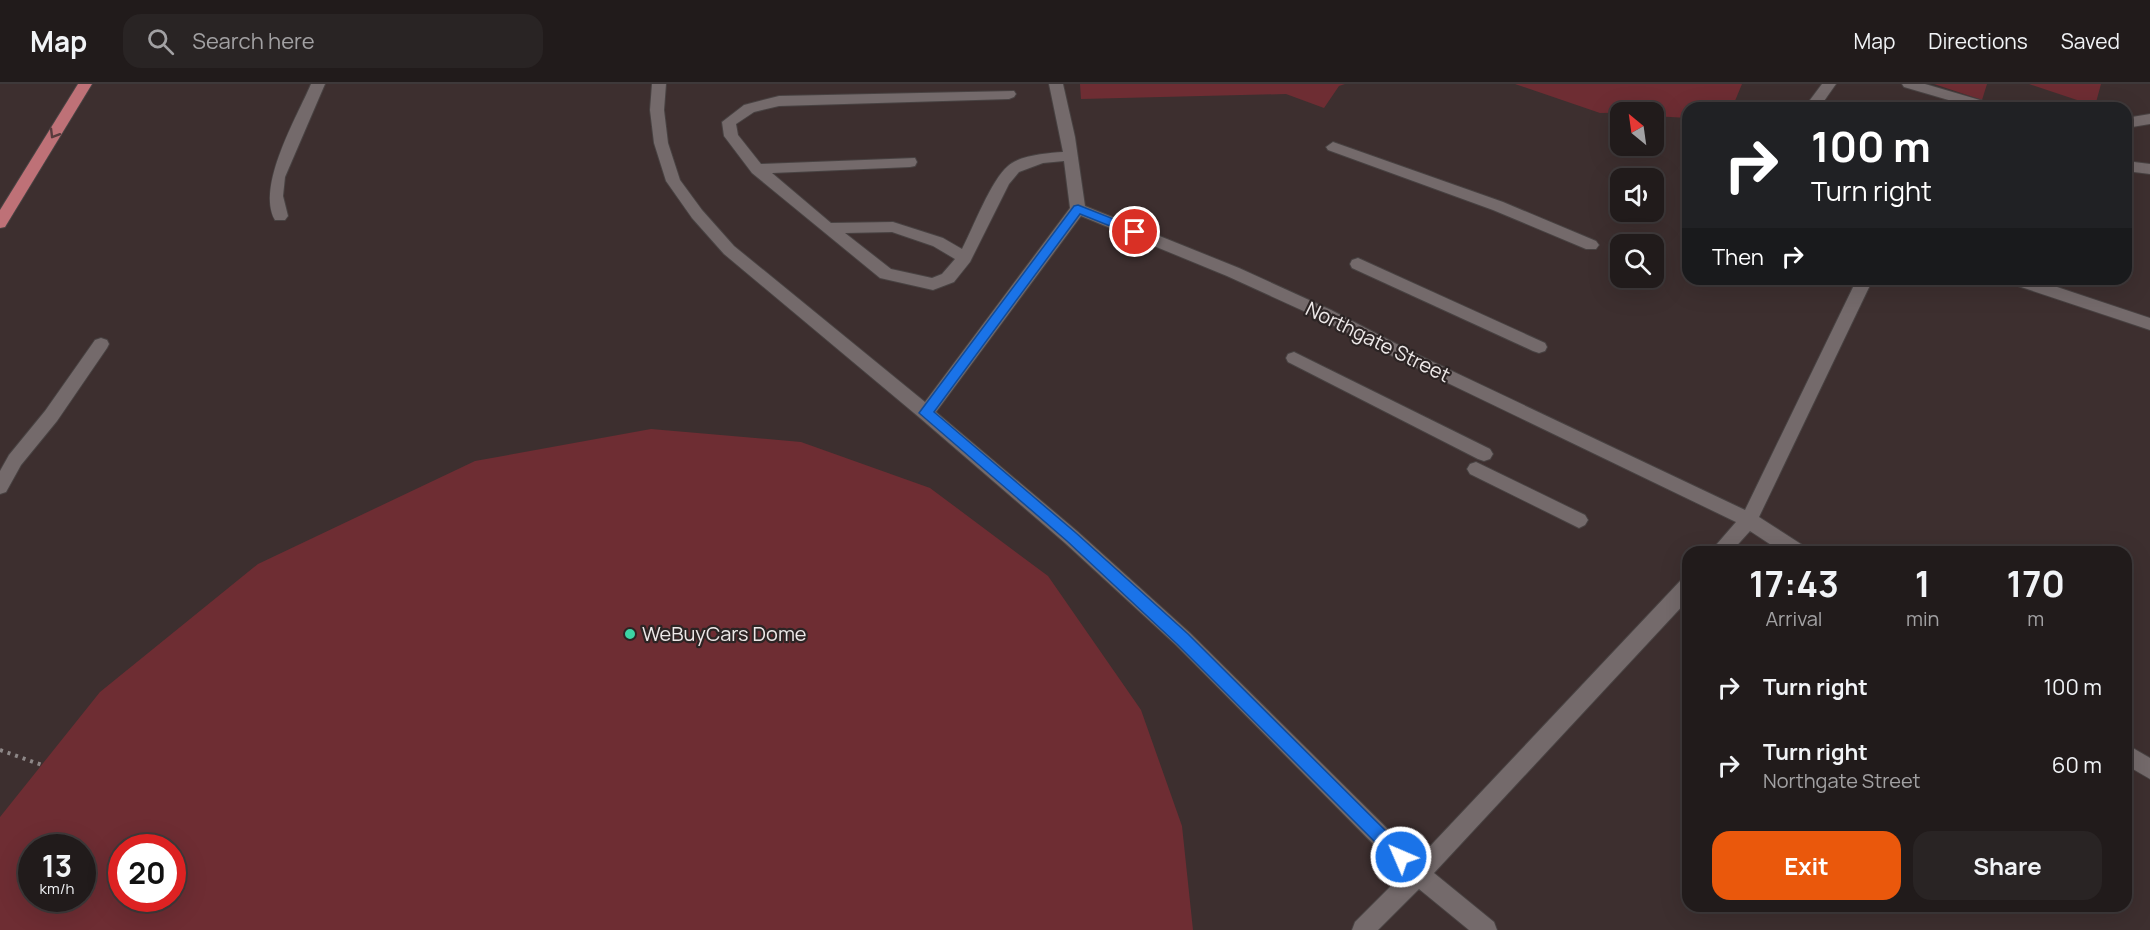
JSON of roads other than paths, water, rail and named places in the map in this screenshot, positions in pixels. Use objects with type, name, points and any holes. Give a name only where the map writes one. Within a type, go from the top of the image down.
[{"type":"main road","points":[[0,223],[85,84]]},
{"type":"lane","points":[[279,216],[276,196],[278,177],[318,84]]},
{"type":"lane","points":[[659,84],[657,110],[661,143],[673,181],[697,214],[729,250],[1071,537],[1183,639],[1418,874],[1486,930]]},
{"type":"lane","points":[[926,413],[1078,209],[1071,156],[1056,84]]},
{"type":"lane","points":[[1815,102],[1829,84]]},
{"type":"lane","points":[[1909,84],[1971,102]]},
{"type":"lane","points":[[1009,94],[779,101],[749,108],[729,122],[731,136],[757,169],[886,274],[933,284],[948,278],[965,258],[1003,182],[1014,168],[1042,158],[1071,156]]},
{"type":"lane","points":[[2132,122],[2150,118]]},
{"type":"lane","points":[[1333,147],[1498,206],[1591,245]]},
{"type":"lane","points":[[757,169],[910,162]]},
{"type":"lane","points":[[2132,167],[2150,169]]},
{"type":"lane","name":"Northgate Street","points":[[1078,209],[1223,268],[1325,314],[1406,357],[1749,520],[1788,546]]},
{"type":"lane","points":[[829,228],[893,227],[938,242],[965,258]]},
{"type":"lane","points":[[1359,264],[1539,347]]},
{"type":"lane","points":[[1725,546],[1749,520],[1862,285]]},
{"type":"lane","points":[[2033,285],[2150,324]]},
{"type":"lane","points":[[0,487],[15,460],[51,416],[101,344]]},
{"type":"lane","points":[[1294,358],[1480,461],[1579,520]]},
{"type":"lane","points":[[1363,930],[1682,592]]},
{"type":"lane","points":[[2132,758],[2150,769]]},
{"type":"place","name":"WeBuyCars Dome","points":[[630,634]]}]
